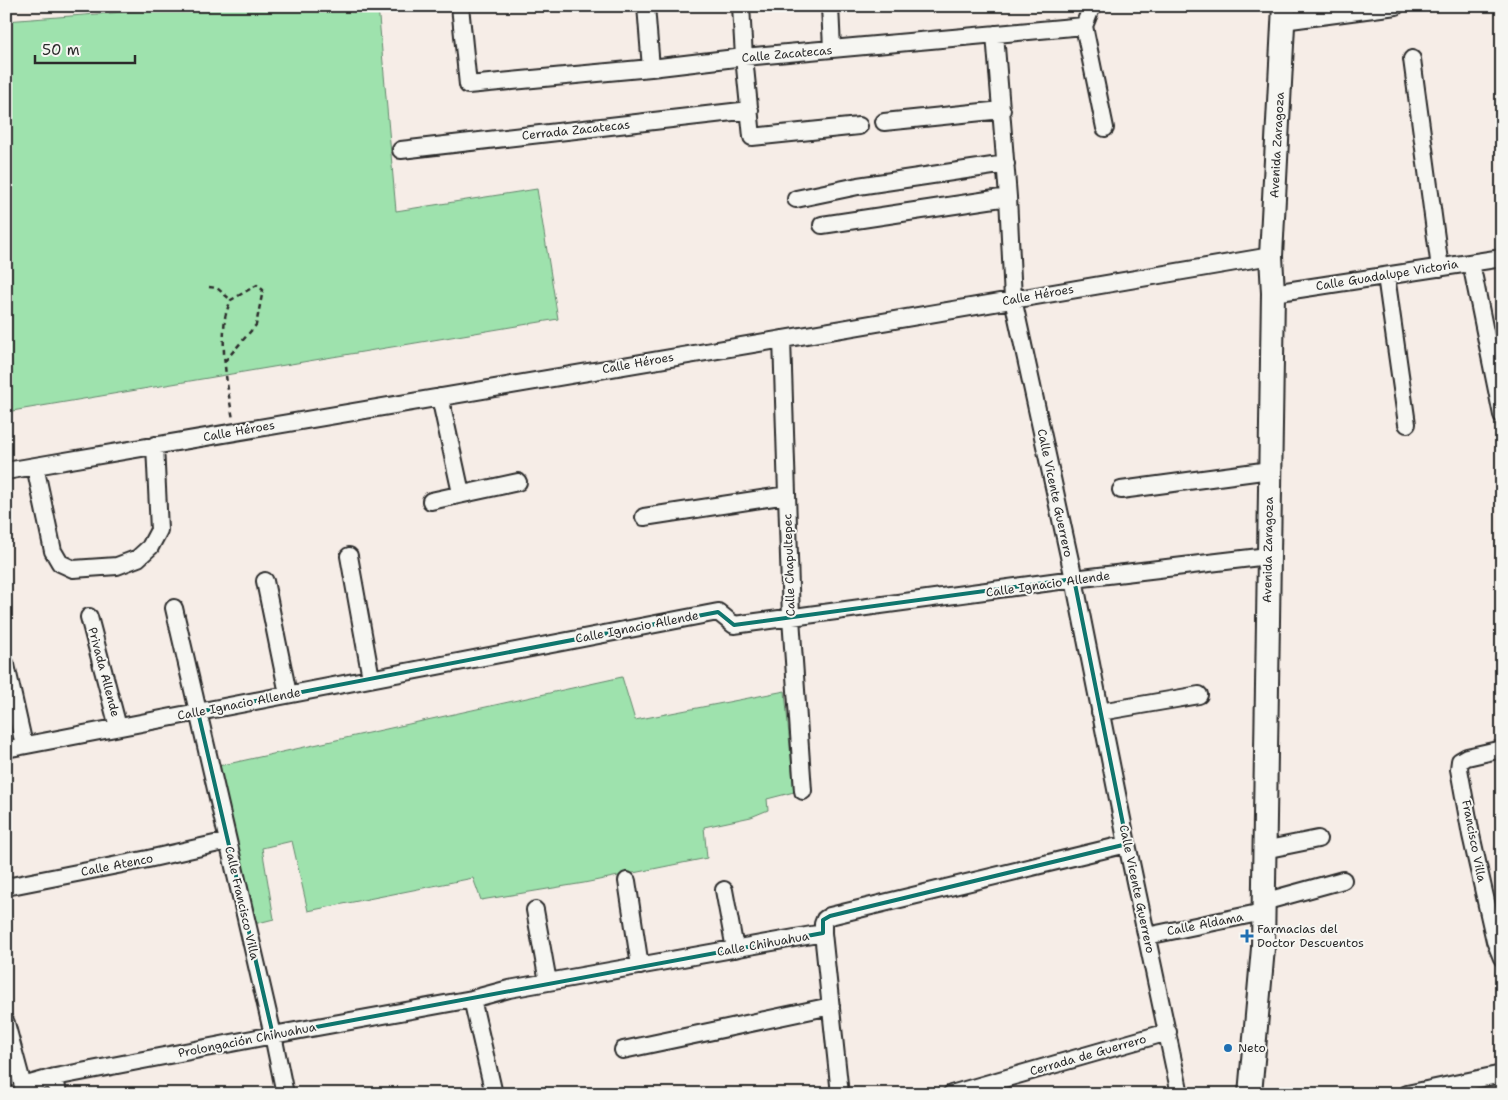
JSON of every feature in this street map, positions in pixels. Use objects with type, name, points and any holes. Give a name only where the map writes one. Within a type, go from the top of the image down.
[{"type":"main road","name":"Avenida Zaragoza","points":[[1250,1094],[1262,957],[1273,293],[1270,256],[1284,14]]},
{"type":"street","name":"Calle Zacatecas","points":[[460,6],[468,85],[651,68],[744,57],[1084,26]]},
{"type":"street","points":[[646,6],[651,68]]},
{"type":"street","points":[[741,6],[752,137],[859,126]]},
{"type":"street","points":[[830,6],[832,50]]},
{"type":"street","points":[[1092,6],[1084,26],[1105,128]]},
{"type":"street","points":[[1284,14],[1396,6]]},
{"type":"street","name":"Calle Vicente Guerrero","points":[[995,34],[1006,164],[1013,299],[1074,579],[1127,844],[1180,1094]]},
{"type":"street","points":[[1412,59],[1440,268]]},
{"type":"street","name":"Cerrada Zacatecas","points":[[401,150],[750,110]]},
{"type":"street","points":[[884,122],[1002,110]]},
{"type":"street","points":[[796,199],[858,186],[1006,164]]},
{"type":"street","points":[[822,225],[1008,197]]},
{"type":"street","name":"Calle Héroes","points":[[6,471],[1270,256]]},
{"type":"street","name":"Calle Guadalupe Victoria","points":[[1273,293],[1502,258]]},
{"type":"street","points":[[1472,263],[1502,415]]},
{"type":"street","points":[[1386,276],[1407,424]]},
{"type":"street","name":"Calle Chapultepec","points":[[782,339],[791,618],[803,791]]},
{"type":"street","points":[[440,397],[461,493]]},
{"type":"street","points":[[35,466],[53,551],[60,563],[73,569],[117,566],[138,558],[150,547],[159,530],[155,445]]},
{"type":"street","points":[[1121,490],[1270,470]]},
{"type":"street","points":[[431,501],[518,482]]},
{"type":"street","points":[[644,517],[787,494]]},
{"type":"street","points":[[348,556],[371,678]]},
{"type":"street","name":"Calle Ignacio Allende","points":[[6,749],[718,612],[734,625],[1074,579],[1268,556]]},
{"type":"street","points":[[265,581],[288,694]]},
{"type":"street","name":"Calle Francisco Villa","points":[[174,608],[286,1094]]},
{"type":"street","name":"Privada Allende","points":[[89,617],[118,727]]},
{"type":"street","points":[[6,665],[24,745]]},
{"type":"street","points":[[1100,712],[1200,695]]},
{"type":"street","name":"Francisco Villa","points":[[1502,748],[1467,757],[1460,761],[1459,769],[1490,921],[1502,958]]},
{"type":"street","points":[[1264,850],[1318,839]]},
{"type":"street","name":"Calle Atenco","points":[[6,887],[228,841]]},
{"type":"street","name":"Calle Chihuahua","points":[[472,999],[509,989],[823,933],[825,919],[830,916],[1127,844]]},
{"type":"street","name":"Calle Aldama","points":[[1147,936],[1263,907],[1344,880]]},
{"type":"street","points":[[627,881],[640,966]]},
{"type":"street","points":[[724,890],[735,949]]},
{"type":"street","points":[[535,910],[548,982]]},
{"type":"street","points":[[823,933],[840,1094]]},
{"type":"street","points":[[472,999],[494,1094]]},
{"type":"street","name":"Prolongación Chihuahua","points":[[6,1023],[23,1086],[54,1077],[472,999]]},
{"type":"street","points":[[623,1050],[831,1006]]},
{"type":"street","name":"Cerrada de Guerrero","points":[[951,1094],[1168,1032]]},
{"type":"street","points":[[1407,1094],[1502,1074]]},
{"type":"street","points":[[54,1077],[58,1094]]},
{"type":"path","points":[[225,361],[256,325],[263,290],[257,285],[231,300],[225,316],[225,361],[235,432]]},
{"type":"path","points":[[209,287],[217,288],[231,300]]},
{"type":"highlighted area","points":[[1074,579],[1127,844],[830,916],[823,920],[823,933],[273,1035],[198,712],[718,612],[734,625]]},
{"type":"green space","points":[[201,6],[378,6],[396,211],[537,189],[558,319],[6,412],[6,21]]},
{"type":"green space","points":[[622,677],[635,720],[785,691],[794,792],[767,799],[768,810],[751,817],[704,827],[707,858],[584,883],[481,900],[473,878],[308,911],[292,841],[262,848],[274,919],[254,924],[214,767]]},
{"type":"place","name":"Farmacias del Doctor Descuentos","points":[[1247,936]]},
{"type":"place","name":"Neto","points":[[1228,1048]]}]
